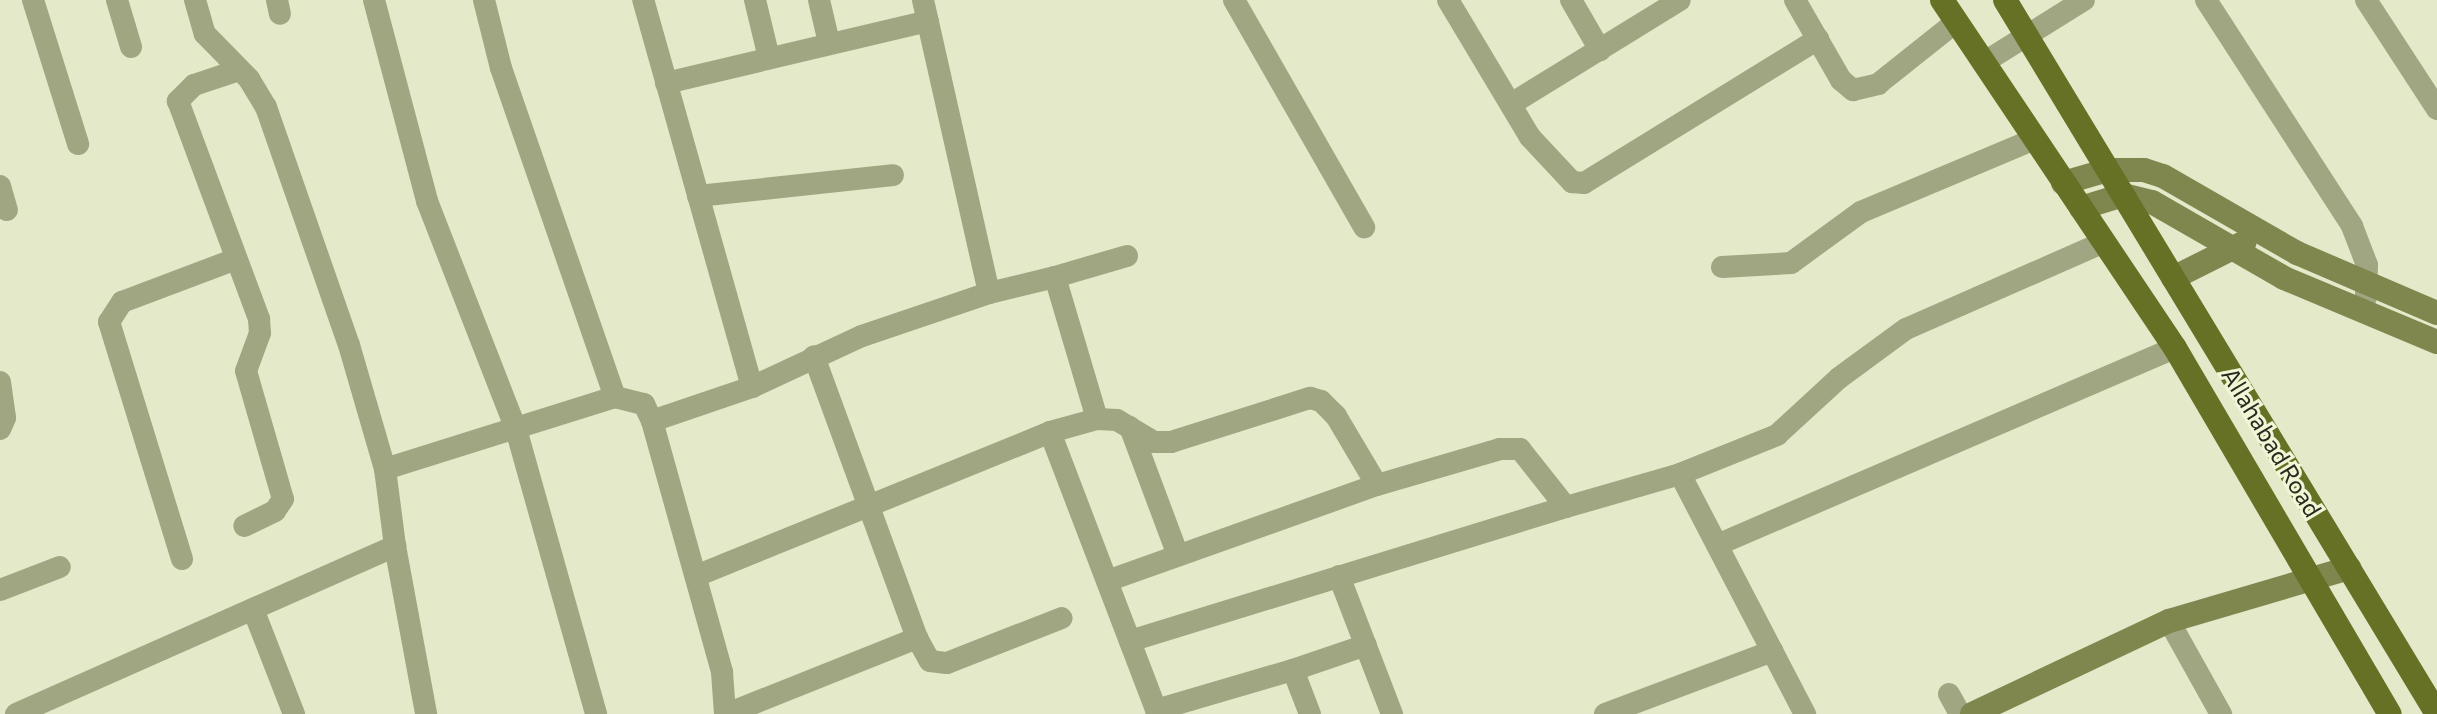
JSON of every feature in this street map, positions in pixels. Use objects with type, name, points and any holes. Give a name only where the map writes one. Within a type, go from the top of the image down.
[{"type":"main road","points":[[1942,0],[2032,140],[2175,348],[2307,578],[2390,714]]},
{"type":"main road","name":"Allahabad Road","points":[[2005,0],[2437,714]]},
{"type":"main road","points":[[2063,183],[2108,170],[2163,176],[2258,232],[2368,287],[2437,313]]},
{"type":"main road","points":[[2081,208],[2123,195],[2152,202],[2363,315],[2437,342]]},
{"type":"main road","points":[[2173,278],[2236,249],[2258,232]]},
{"type":"main road","points":[[1972,714],[2169,621],[2349,568]]},
{"type":"street","points":[[33,0],[78,144]]},
{"type":"street","points":[[117,0],[131,47]]},
{"type":"street","points":[[195,0],[205,34],[239,70],[266,107],[349,345],[385,469],[395,546],[426,714]]},
{"type":"street","points":[[374,0],[427,201],[516,429],[596,714]]},
{"type":"street","points":[[484,0],[501,68],[615,397]]},
{"type":"street","points":[[643,0],[752,387]]},
{"type":"street","points":[[755,0],[769,58]]},
{"type":"street","points":[[819,0],[829,43]]},
{"type":"street","points":[[1234,0],[1364,227]]},
{"type":"street","points":[[1448,0],[1511,104],[1561,175],[1584,183],[1818,39]]},
{"type":"street","points":[[1571,0],[1600,50]]},
{"type":"street","points":[[1511,104],[1680,0]]},
{"type":"street","points":[[1795,0],[1841,80],[1862,91],[1956,22]]},
{"type":"street","points":[[1983,63],[2084,0]]},
{"type":"street","points":[[2206,0],[2352,226],[2362,247],[2368,287],[2363,315]]},
{"type":"street","points":[[2366,0],[2437,109]]},
{"type":"street","points":[[666,83],[829,43],[926,11],[989,293]]},
{"type":"street","points":[[239,70],[194,85],[178,101],[259,319],[260,333],[246,360],[246,371],[283,499],[275,511],[244,526]]},
{"type":"street","points":[[1722,267],[1791,263],[1861,212],[2032,140]]},
{"type":"street","points":[[698,196],[893,175]]},
{"type":"street","points":[[0,186],[7,210]]},
{"type":"street","points":[[1130,641],[1680,474],[1777,435],[1839,378],[1906,329],[2104,242]]},
{"type":"street","points":[[652,421],[752,387],[814,356],[911,316],[1127,256]]},
{"type":"street","points":[[182,559],[109,322],[122,302],[236,259]]},
{"type":"street","points":[[1055,277],[1097,419]]},
{"type":"street","points":[[1717,545],[2175,348]]},
{"type":"street","points":[[814,356],[865,505],[917,638],[930,661],[947,663],[1062,618]]},
{"type":"street","points":[[0,382],[5,418],[0,429]]},
{"type":"street","points":[[385,469],[615,397],[644,404],[652,421],[722,672],[726,714],[917,638]]},
{"type":"street","points":[[696,576],[1050,432],[1097,419],[1130,427],[1154,442],[1171,442],[1310,398],[1336,416],[1377,485]]},
{"type":"street","points":[[1130,427],[1177,553]]},
{"type":"street","points":[[1050,432],[1157,712],[1209,705],[1293,670],[1366,645]]},
{"type":"street","points":[[1107,581],[1177,553],[1377,485],[1500,449],[1520,449],[1566,507]]},
{"type":"street","points":[[1680,474],[1805,714]]},
{"type":"street","points":[[16,714],[59,705],[253,609],[395,546]]},
{"type":"street","points":[[0,590],[60,567]]},
{"type":"street","points":[[1339,576],[1392,714]]},
{"type":"street","points":[[253,609],[294,714]]},
{"type":"street","points":[[2169,621],[2221,714]]},
{"type":"street","points":[[1605,714],[1773,651]]},
{"type":"street","points":[[1293,670],[1310,714]]},
{"type":"street","points":[[1949,694],[1960,714]]}]
